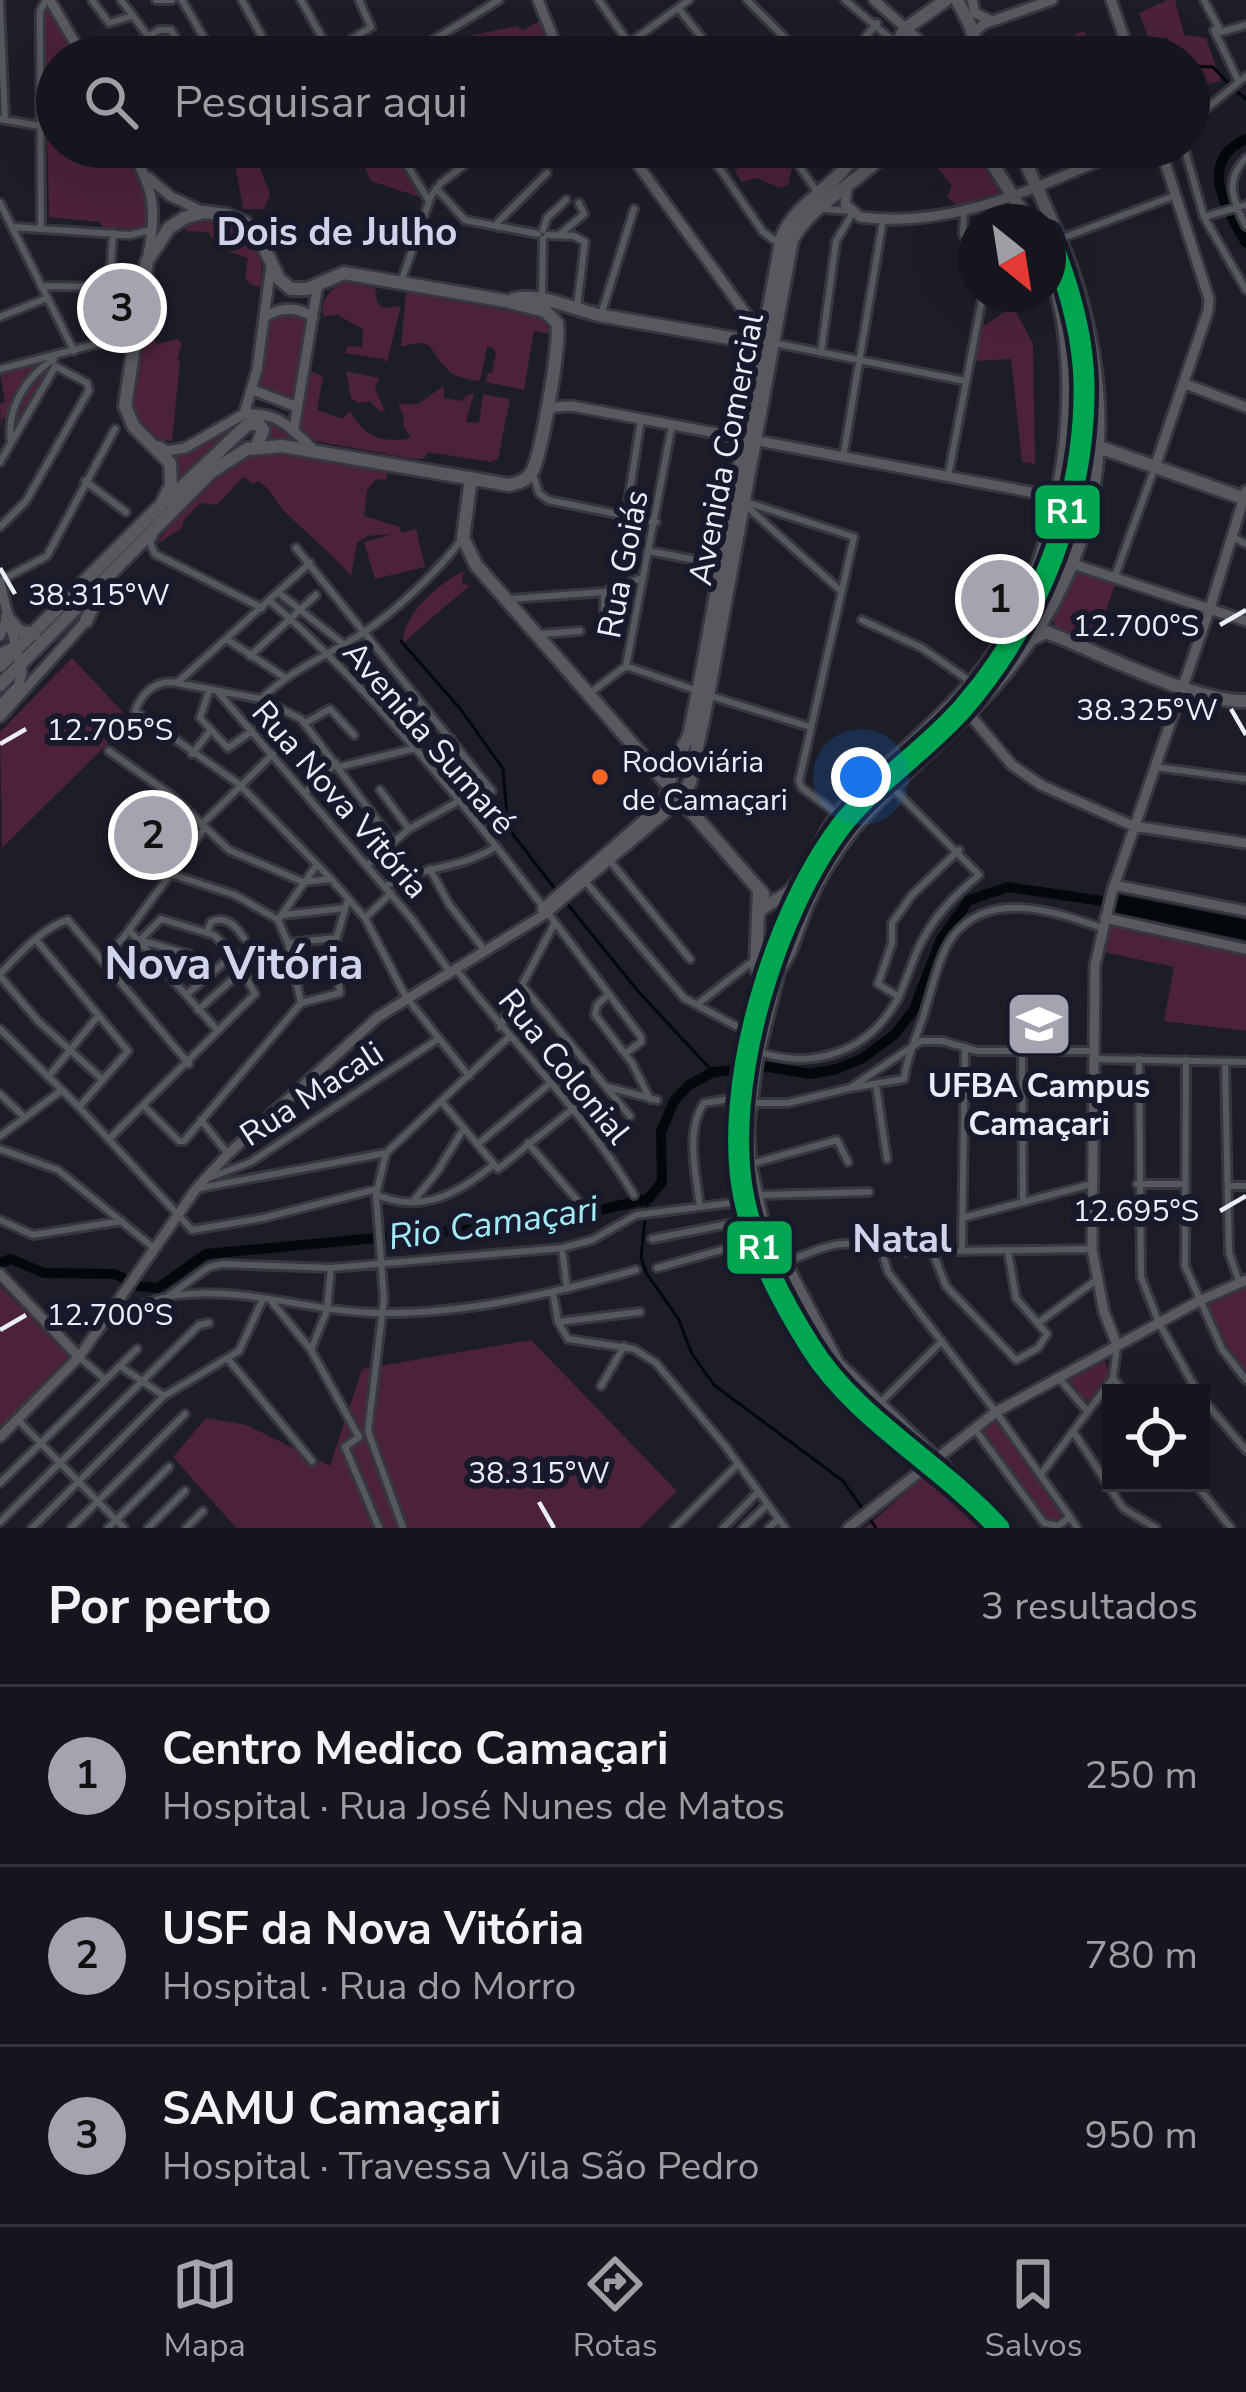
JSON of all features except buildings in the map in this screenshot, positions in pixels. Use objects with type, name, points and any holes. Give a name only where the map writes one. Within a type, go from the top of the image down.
[{"type":"main road","points":[[901,36],[946,0]]},
{"type":"main road","points":[[957,0],[972,34]]},
{"type":"main road","name":"Avenida Comercial","points":[[669,785],[703,693],[740,505],[782,237],[797,212],[848,168]]},
{"type":"main road","name":"Avenida Comercial","points":[[767,338],[792,240],[802,221],[868,168]]},
{"type":"main road","points":[[995,168],[1018,204]]},
{"type":"main road","points":[[1004,182],[1019,186],[1027,180],[1028,169]]},
{"type":"main road","points":[[1028,169],[1044,204]]},
{"type":"main road","points":[[161,505],[170,485],[170,463],[126,414],[135,334],[147,261],[169,228],[204,212],[227,214],[244,223],[291,289],[302,290],[344,273],[753,342],[767,338]]},
{"type":"main road","points":[[759,891],[754,966],[771,974],[782,965],[808,902],[851,832],[969,714],[1052,611],[1073,564],[1099,447],[1100,408],[1088,332],[1066,259]]},
{"type":"main road","points":[[86,621],[98,591],[146,537],[217,466],[256,446],[314,449],[513,484],[532,472],[559,332],[543,303]]},
{"type":"main road","points":[[759,912],[792,889],[850,802],[971,682],[1005,637],[1033,574],[1058,497],[1066,447],[1068,375],[1061,312]]},
{"type":"main road","points":[[13,653],[248,424],[259,424],[263,430],[256,446]]},
{"type":"main road","points":[[1099,447],[1245,496]]},
{"type":"main road","points":[[471,478],[464,538],[472,558],[640,754],[669,785],[686,793],[695,814],[759,891],[778,898]]},
{"type":"main road","name":"Avenida Comercial","points":[[686,793],[694,765],[721,565],[740,505]]},
{"type":"main road","points":[[13,653],[146,537]]},
{"type":"main road","points":[[0,685],[20,631],[7,617]]},
{"type":"main road","points":[[1005,637],[1015,649],[1046,632],[1181,686],[1246,701]]},
{"type":"main road","points":[[994,653],[1006,653],[1011,666]]},
{"type":"main road","points":[[640,754],[661,759],[680,754]]},
{"type":"main road","points":[[672,767],[682,776],[694,765]]},
{"type":"main road","points":[[850,802],[857,813],[868,813]]},
{"type":"main road","points":[[834,821],[851,832]]},
{"type":"street","points":[[40,36],[40,10],[48,0],[70,36]]},
{"type":"street","points":[[92,0],[110,23],[132,16]]},
{"type":"street","points":[[121,0],[148,36],[163,29],[174,36]]},
{"type":"street","points":[[156,0],[172,0]]},
{"type":"street","points":[[182,0],[203,36]]},
{"type":"street","points":[[242,0],[262,36]]},
{"type":"street","points":[[301,0],[321,36]]},
{"type":"street","points":[[440,36],[499,0]]},
{"type":"street","points":[[538,0],[553,36]]},
{"type":"street","points":[[599,0],[624,36]]},
{"type":"street","points":[[638,36],[688,0]]},
{"type":"street","points":[[747,0],[783,36]]},
{"type":"street","points":[[845,0],[889,36]]},
{"type":"street","points":[[874,0],[913,36]]},
{"type":"street","points":[[973,0],[977,16],[994,20]]},
{"type":"street","points":[[972,34],[994,20],[1052,0]]},
{"type":"street","points":[[1112,0],[1123,36]]},
{"type":"street","points":[[1204,0],[1221,32],[1246,25]]},
{"type":"street","points":[[360,36],[372,22],[363,1]]},
{"type":"street","points":[[0,2],[3,120],[36,125]]},
{"type":"street","points":[[674,6],[699,36]]},
{"type":"street","points":[[866,36],[877,23]]},
{"type":"street","points":[[1210,106],[1242,79],[1214,30]]},
{"type":"street","points":[[1244,161],[1232,182],[1246,226]]},
{"type":"street","points":[[40,168],[41,228]]},
{"type":"street","points":[[141,168],[155,212],[147,261]]},
{"type":"street","points":[[409,168],[429,201]]},
{"type":"street","points":[[401,282],[429,201],[436,188],[461,168]]},
{"type":"street","points":[[640,168],[767,338],[965,381]]},
{"type":"street","points":[[719,168],[763,232],[774,240],[782,237]]},
{"type":"street","points":[[800,168],[818,195]]},
{"type":"street","points":[[988,204],[1080,168]]},
{"type":"street","points":[[1115,576],[1209,299],[1167,168]]},
{"type":"street","points":[[1190,168],[1204,218],[1246,290]]},
{"type":"street","points":[[144,173],[170,196],[204,212]]},
{"type":"street","points":[[498,226],[547,173]]},
{"type":"street","points":[[850,180],[844,197],[851,212]]},
{"type":"street","points":[[436,188],[465,220],[586,242],[576,309]]},
{"type":"street","points":[[1066,237],[1176,195]]},
{"type":"street","points":[[155,212],[162,199],[170,196]]},
{"type":"street","points":[[543,303],[543,235],[547,218],[566,200]]},
{"type":"street","points":[[0,202],[74,350]]},
{"type":"street","points":[[560,235],[584,213],[579,202]]},
{"type":"street","points":[[1204,218],[1238,207]]},
{"type":"street","points":[[601,315],[634,209]]},
{"type":"street","points":[[824,209],[883,220],[958,214]]},
{"type":"street","points":[[821,353],[836,241],[851,212]]},
{"type":"street","points":[[843,458],[883,220]]},
{"type":"street","points":[[13,227],[140,234],[154,228]]},
{"type":"street","points":[[106,342],[113,233]]},
{"type":"street","points":[[244,413],[253,389],[271,265]]},
{"type":"street","points":[[294,428],[318,284]]},
{"type":"street","points":[[41,286],[109,287]]},
{"type":"street","points":[[0,317],[47,298]]},
{"type":"street","points":[[267,304],[307,312],[313,318]]},
{"type":"street","points":[[265,316],[286,309]]},
{"type":"street","points":[[948,477],[979,312]]},
{"type":"street","points":[[742,340],[749,328],[746,314]]},
{"type":"street","points":[[0,369],[135,334]]},
{"type":"street","points":[[0,462],[63,354]]},
{"type":"street","points":[[11,442],[9,424],[23,389],[46,363],[63,354]]},
{"type":"street","points":[[0,527],[26,501],[89,390],[87,383],[56,366]]},
{"type":"street","points":[[550,381],[572,406]]},
{"type":"street","points":[[1183,383],[1246,407]]},
{"type":"street","points":[[253,389],[297,407]]},
{"type":"street","points":[[544,415],[554,407],[572,406],[1058,497]]},
{"type":"street","points":[[154,444],[167,451],[185,448],[244,413],[273,415],[314,449]]},
{"type":"street","points":[[626,515],[641,419]]},
{"type":"street","name":"Rua Goiás","points":[[589,694],[626,666],[672,425]]},
{"type":"street","points":[[0,705],[21,680],[0,582],[46,556],[115,429]]},
{"type":"street","points":[[532,472],[539,493],[548,500],[656,522]]},
{"type":"street","points":[[86,481],[126,512]]},
{"type":"street","points":[[1041,1474],[1113,1378],[1117,1345],[1096,1280],[1092,1249],[1095,965],[1113,888],[1245,496]]},
{"type":"street","points":[[740,505],[854,537],[800,785],[834,821]]},
{"type":"street","points":[[740,505],[841,592]]},
{"type":"street","points":[[764,521],[772,511]]},
{"type":"street","points":[[159,524],[150,542],[155,554],[262,608]]},
{"type":"street","points":[[1231,536],[1246,544]]},
{"type":"street","points":[[261,699],[284,677],[365,632],[464,538]]},
{"type":"street","points":[[296,548],[490,788],[409,829],[367,865]]},
{"type":"street","points":[[649,551],[721,565]]},
{"type":"street","points":[[446,560],[472,558]]},
{"type":"street","points":[[310,563],[177,683],[158,682],[136,711],[239,784],[331,879],[346,903],[365,917],[406,997],[469,1076]]},
{"type":"street","points":[[1073,564],[1246,621]]},
{"type":"street","points":[[507,599],[604,592],[642,578]]},
{"type":"street","points":[[278,592],[342,643]]},
{"type":"street","points":[[604,592],[604,632]]},
{"type":"street","points":[[250,656],[316,595]]},
{"type":"street","name":"Avenida Sumaré","points":[[270,601],[326,652],[424,758],[641,1037],[626,1053]]},
{"type":"street","points":[[0,636],[7,617]]},
{"type":"street","points":[[862,620],[922,648],[971,682]]},
{"type":"street","points":[[0,717],[86,621]]},
{"type":"street","points":[[310,637],[320,626]]},
{"type":"street","points":[[538,634],[580,631]]},
{"type":"street","points":[[228,640],[284,677]]},
{"type":"street","points":[[626,666],[811,727]]},
{"type":"street","name":"Rua Nova Vitória","points":[[177,683],[213,691],[252,731],[453,970]]},
{"type":"street","points":[[252,731],[230,748],[210,731],[199,716],[213,691],[261,699],[305,723],[392,840]]},
{"type":"street","points":[[305,723],[329,709],[354,735]]},
{"type":"street","points":[[969,714],[1027,776],[1133,826],[1246,843]]},
{"type":"street","points":[[192,754],[210,731]]},
{"type":"street","points":[[424,758],[452,739]]},
{"type":"street","points":[[306,792],[337,765],[416,748]]},
{"type":"street","points":[[110,751],[171,795],[229,850],[303,882],[331,879]]},
{"type":"street","points":[[102,959],[129,930],[202,827],[273,754]]},
{"type":"street","points":[[1156,767],[1246,779]]},
{"type":"street","points":[[0,1437],[79,1357],[196,1189],[228,1154],[362,1030],[406,997],[541,914],[662,804],[669,785]]},
{"type":"street","points":[[758,1055],[787,1060],[833,1055],[870,1034],[898,997],[926,933],[953,897],[979,875],[893,788]]},
{"type":"street","points":[[380,790],[409,829]]},
{"type":"street","points":[[584,878],[686,793]]},
{"type":"street","points":[[365,917],[388,890],[430,869],[462,865],[494,848]]},
{"type":"street","points":[[898,997],[878,984],[892,943],[890,926],[912,896],[958,850]]},
{"type":"street","points":[[610,861],[690,959]]},
{"type":"street","points":[[302,1003],[280,918],[316,865]]},
{"type":"street","points":[[430,869],[449,904],[485,951]]},
{"type":"street","points":[[171,874],[235,895],[280,918],[346,903]]},
{"type":"street","points":[[584,878],[677,991],[736,1026]]},
{"type":"street","points":[[1113,888],[1246,911]]},
{"type":"street","points":[[145,1107],[181,1142],[302,1003],[340,993],[336,938],[346,903]]},
{"type":"street","points":[[752,1103],[788,1103],[904,1079],[908,1046],[925,1014],[952,936],[985,913],[1014,906],[1105,919],[1246,949]]},
{"type":"street","points":[[109,1139],[255,994],[234,954],[207,932],[161,919],[140,941]]},
{"type":"street","points":[[207,932],[213,920],[219,919],[233,923],[244,938]]},
{"type":"street","points":[[103,1080],[38,1021],[0,975],[63,920],[71,922],[189,1064]]},
{"type":"street","points":[[500,1027],[554,924]]},
{"type":"street","points":[[129,930],[219,1032]]},
{"type":"street","points":[[288,944],[336,938]]},
{"type":"street","points":[[36,939],[127,1050],[127,1056],[80,1107]]},
{"type":"street","points":[[140,941],[191,955],[213,973]]},
{"type":"street","points":[[186,995],[234,954]]},
{"type":"street","points":[[296,972],[335,965]]},
{"type":"street","points":[[782,965],[769,1002],[752,1103],[751,1164],[763,1220],[834,1355],[1006,1528]]},
{"type":"street","points":[[699,1003],[754,966],[766,984],[769,1002]]},
{"type":"street","points":[[198,1010],[243,970]]},
{"type":"street","name":"Rua Colonial","points":[[453,970],[553,1081],[634,1195]]},
{"type":"street","points":[[522,985],[630,1116]]},
{"type":"street","points":[[607,1087],[654,1099],[595,1015],[597,1005],[609,994]]},
{"type":"street","points":[[48,1077],[98,1016]]},
{"type":"street","points":[[0,1029],[80,1107],[189,1228],[199,1231],[376,1192],[412,1201],[448,1197],[574,1108]]},
{"type":"street","points":[[196,1189],[386,1153],[509,1037]]},
{"type":"street","name":"Rua Macali","points":[[205,1178],[251,1162],[438,1039]]},
{"type":"street","points":[[850,1088],[908,1046],[933,1040],[977,1051],[1022,1049],[1246,1062]]},
{"type":"street","points":[[962,1252],[965,1047]]},
{"type":"street","points":[[1022,1049],[1023,1202]]},
{"type":"street","points":[[1139,1058],[1141,1277],[1159,1323],[1193,1384]]},
{"type":"street","points":[[1186,1060],[1185,1266],[1222,1349],[1246,1380]]},
{"type":"street","points":[[850,1526],[996,1412],[1243,1280],[1229,1252],[1225,1061]]},
{"type":"street","points":[[477,1144],[553,1081]]},
{"type":"street","points":[[876,1085],[887,1159]]},
{"type":"street","points":[[1,1132],[62,1090]]},
{"type":"street","points":[[0,1094],[23,1117]]},
{"type":"street","points":[[700,1208],[694,1151],[697,1114],[704,1103],[730,1099],[738,1202],[780,1309],[822,1374],[906,1453],[923,1444]]},
{"type":"street","points":[[442,1102],[495,1167]]},
{"type":"street","points":[[201,1120],[228,1154]]},
{"type":"street","points":[[412,1201],[464,1128]]},
{"type":"street","points":[[751,1164],[836,1140],[848,1162]]},
{"type":"street","points":[[529,1143],[583,1207]]},
{"type":"street","points":[[0,1149],[58,1170],[154,1248]]},
{"type":"street","points":[[386,1153],[376,1192],[384,1265],[383,1313],[368,1431],[403,1528]]},
{"type":"street","points":[[251,1162],[255,1177]]},
{"type":"street","points":[[962,1218],[1092,1184]]},
{"type":"street","points":[[1137,1184],[1183,1184]]},
{"type":"street","points":[[1229,1186],[1246,1186]]},
{"type":"street","points":[[757,1195],[869,1192]]},
{"type":"street","points":[[166,1298],[209,1267],[223,1264],[331,1268],[562,1248],[592,1240],[636,1215],[738,1202]]},
{"type":"street","points":[[0,1220],[33,1235],[122,1221]]},
{"type":"street","points":[[652,1239],[743,1221]]},
{"type":"street","points":[[657,1268],[750,1242]]},
{"type":"street","points":[[758,1262],[840,1243],[870,1242],[881,1248],[933,1252],[1092,1249]]},
{"type":"street","points":[[562,1248],[567,1288]]},
{"type":"street","points":[[881,1248],[888,1272],[996,1412],[1077,1528]]},
{"type":"street","points":[[933,1252],[946,1286],[1013,1359],[1027,1355],[1047,1334],[1016,1298],[1008,1251]]},
{"type":"street","points":[[311,1350],[327,1310],[331,1268]]},
{"type":"street","points":[[107,1316],[193,1293],[383,1313],[483,1305],[636,1270]]},
{"type":"street","points":[[0,1275],[105,1379]]},
{"type":"street","points":[[1040,1322],[1096,1280]]},
{"type":"street","points":[[553,1292],[558,1322],[568,1339],[624,1346],[656,1363],[784,1528]]},
{"type":"street","points":[[266,1299],[311,1350],[359,1436],[345,1447],[380,1528]]},
{"type":"street","points":[[32,1528],[164,1396],[244,1346],[266,1299]]},
{"type":"street","points":[[118,1300],[128,1310]]},
{"type":"street","points":[[558,1322],[640,1312]]},
{"type":"street","points":[[0,1522],[199,1325],[209,1322]]},
{"type":"street","points":[[878,1404],[942,1341]]},
{"type":"street","points":[[602,1386],[624,1346]]},
{"type":"street","points":[[0,1483],[137,1349]]},
{"type":"street","points":[[228,1359],[312,1461]]},
{"type":"street","points":[[120,1366],[164,1396]]},
{"type":"street","points":[[1059,1377],[1088,1412]]},
{"type":"street","points":[[1113,1378],[1118,1384]]},
{"type":"street","points":[[1210,1408],[1246,1450]]},
{"type":"street","points":[[71,1528],[184,1414]]},
{"type":"street","points":[[17,1419],[124,1528]]},
{"type":"street","points":[[974,1428],[1048,1526],[1058,1526],[1070,1517]]},
{"type":"street","points":[[1073,1431],[1123,1508],[1156,1528]]},
{"type":"street","points":[[674,1528],[738,1464]]},
{"type":"street","points":[[107,1528],[169,1466]]},
{"type":"street","points":[[148,1528],[185,1491]]},
{"type":"street","points":[[723,1528],[758,1492]]},
{"type":"street","points":[[1203,1492],[1231,1528]]},
{"type":"street","points":[[743,1528],[767,1505]]},
{"type":"street","points":[[186,1528],[203,1511]]},
{"type":"street","points":[[769,1528],[778,1519]]},
{"type":"shaded area","points":[[1175,0],[1184,35],[1191,36],[1148,36],[1139,13]]},
{"type":"shaded area","points":[[49,10],[66,36],[43,36],[43,12]]},
{"type":"shaded area","points":[[540,21],[546,36],[469,36],[516,26],[523,30]]},
{"type":"shaded area","points":[[1210,49],[1221,81],[1210,83]]},
{"type":"shaded area","points":[[48,168],[137,168],[150,199],[149,220],[143,230],[49,217]]},
{"type":"shaded area","points":[[236,168],[260,168],[270,194],[264,209],[243,209]]},
{"type":"shaded area","points":[[365,168],[402,168],[422,198],[371,181]]},
{"type":"shaded area","points":[[792,168],[788,185],[781,188],[756,178],[741,182],[735,170]]},
{"type":"shaded area","points":[[938,168],[988,168],[1005,191],[958,206],[947,197],[952,186]]},
{"type":"shaded area","points":[[210,220],[233,228],[251,242],[261,262],[260,287],[245,279],[248,258],[219,248],[208,232],[184,227]]},
{"type":"shaded area","points":[[337,283],[375,288],[383,308],[401,306],[387,363],[345,353],[348,346],[362,347],[363,329],[337,315],[324,316],[324,300]]},
{"type":"shaded area","points":[[406,292],[547,322],[551,334],[534,331],[524,390],[486,382],[496,353],[492,347],[487,347],[480,381],[476,381],[451,373],[426,344],[401,347]]},
{"type":"shaded area","points":[[290,311],[310,319],[295,403],[258,387],[271,314]]},
{"type":"shaded area","points":[[1004,312],[1016,312],[1033,344],[1035,464],[1022,462],[1011,359],[975,361],[979,329]]},
{"type":"shaded area","points":[[149,336],[158,344],[178,339],[182,344],[172,441],[154,438],[136,418],[133,389],[142,342]]},
{"type":"shaded area","points":[[46,361],[50,366],[16,424],[13,417],[3,418],[1,428],[0,404],[5,402],[0,373]]},
{"type":"shaded area","points":[[310,371],[323,376],[317,410],[343,419],[350,411],[361,427],[382,439],[411,438],[398,404],[418,404],[444,386],[444,398],[463,401],[474,393],[466,422],[479,423],[483,394],[510,399],[498,459],[491,462],[428,452],[423,459],[414,459],[310,440],[300,416]]},
{"type":"shaded area","points":[[346,371],[379,378],[375,389],[385,411],[370,401],[358,403],[351,398]]},
{"type":"shaded area","points":[[269,416],[305,444],[269,441],[269,428],[259,419],[173,488],[177,475],[167,452],[240,419]]},
{"type":"shaded area","points":[[288,451],[388,472],[386,480],[376,479],[367,490],[364,516],[400,527],[401,533],[416,529],[425,567],[375,579],[364,542],[393,534],[367,536],[357,543],[351,576],[264,486],[243,477],[217,505],[200,503],[182,528],[156,545],[210,480],[245,459]]},
{"type":"shaded area","points":[[1076,569],[1116,582],[1095,642],[1055,628],[1053,619]]},
{"type":"shaded area","points":[[464,571],[462,583],[469,586],[403,643],[408,622],[423,601]]},
{"type":"shaded area","points":[[72,658],[123,712],[114,721],[122,730],[2,848],[0,732]]},
{"type":"shaded area","points":[[1114,894],[1246,920],[1246,940],[1110,911]]},
{"type":"shaded area","points":[[1104,919],[1246,951],[1246,1031],[1164,1021],[1174,967],[1099,951]]},
{"type":"shaded area","points":[[1246,1280],[1246,1380],[1222,1349],[1199,1301]]},
{"type":"shaded area","points":[[0,1286],[71,1358],[0,1430]]},
{"type":"shaded area","points":[[531,1340],[677,1491],[640,1528],[236,1528],[173,1457],[206,1418],[247,1425],[330,1466],[362,1369]]},
{"type":"shaded area","points":[[1104,1356],[1109,1376],[1087,1406],[1064,1379]]},
{"type":"shaded area","points":[[994,1418],[1065,1510],[1061,1522],[1046,1522],[978,1429]]},
{"type":"shaded area","points":[[933,1468],[992,1528],[865,1528]]},
{"type":"waterway","points":[[1210,67],[1229,84]]},
{"type":"waterway","points":[[1236,91],[1246,99]]},
{"type":"waterway","name":"Rio Camaçari","points":[[1246,139],[1222,160],[1219,173],[1224,202],[1246,243]]},
{"type":"waterway","points":[[401,641],[462,711],[503,769],[508,828],[559,894]]},
{"type":"waterway","name":"Rio Camaçari","points":[[0,1263],[11,1259],[44,1273],[115,1274],[139,1286],[158,1288],[206,1254],[547,1222],[648,1199],[662,1182],[661,1132],[674,1101],[689,1085],[713,1072],[769,1067],[810,1074],[863,1058],[894,1035],[913,1011],[941,939],[969,900],[1008,887],[1116,903]]},
{"type":"waterway","points":[[565,901],[637,990],[713,1072]]},
{"type":"waterway","name":"Rio Camaçari","points":[[647,1206],[648,1199]]},
{"type":"waterway","points":[[645,1220],[641,1258],[647,1274],[678,1318],[692,1354],[714,1385],[843,1481],[876,1528]]},
{"type":"transit line","name":"R1","points":[[999,1528],[850,1396],[810,1346],[771,1275],[749,1217],[739,1154],[740,1105],[747,1053],[776,950],[820,858],[845,821],[949,723],[990,674],[1053,557],[1077,471],[1082,427],[1081,345],[1066,283]]},
{"type":"place","name":"SAMU Camaçari","points":[[122,308]]},
{"type":"place","name":"Centro Medico Camaçari","points":[[1000,599]]},
{"type":"place","name":"Rodoviária de Camaçari","points":[[600,777]]},
{"type":"place","name":"USF da Nova Vitória","points":[[153,835]]},
{"type":"place","name":"UFBA Campus Camaçari","points":[[1039,1024]]},
{"type":"district","name":"Dois de Julho","points":[[337,231]]},
{"type":"district","name":"Nova Vitória","points":[[234,963]]},
{"type":"district","name":"Natal","points":[[902,1238]]}]
